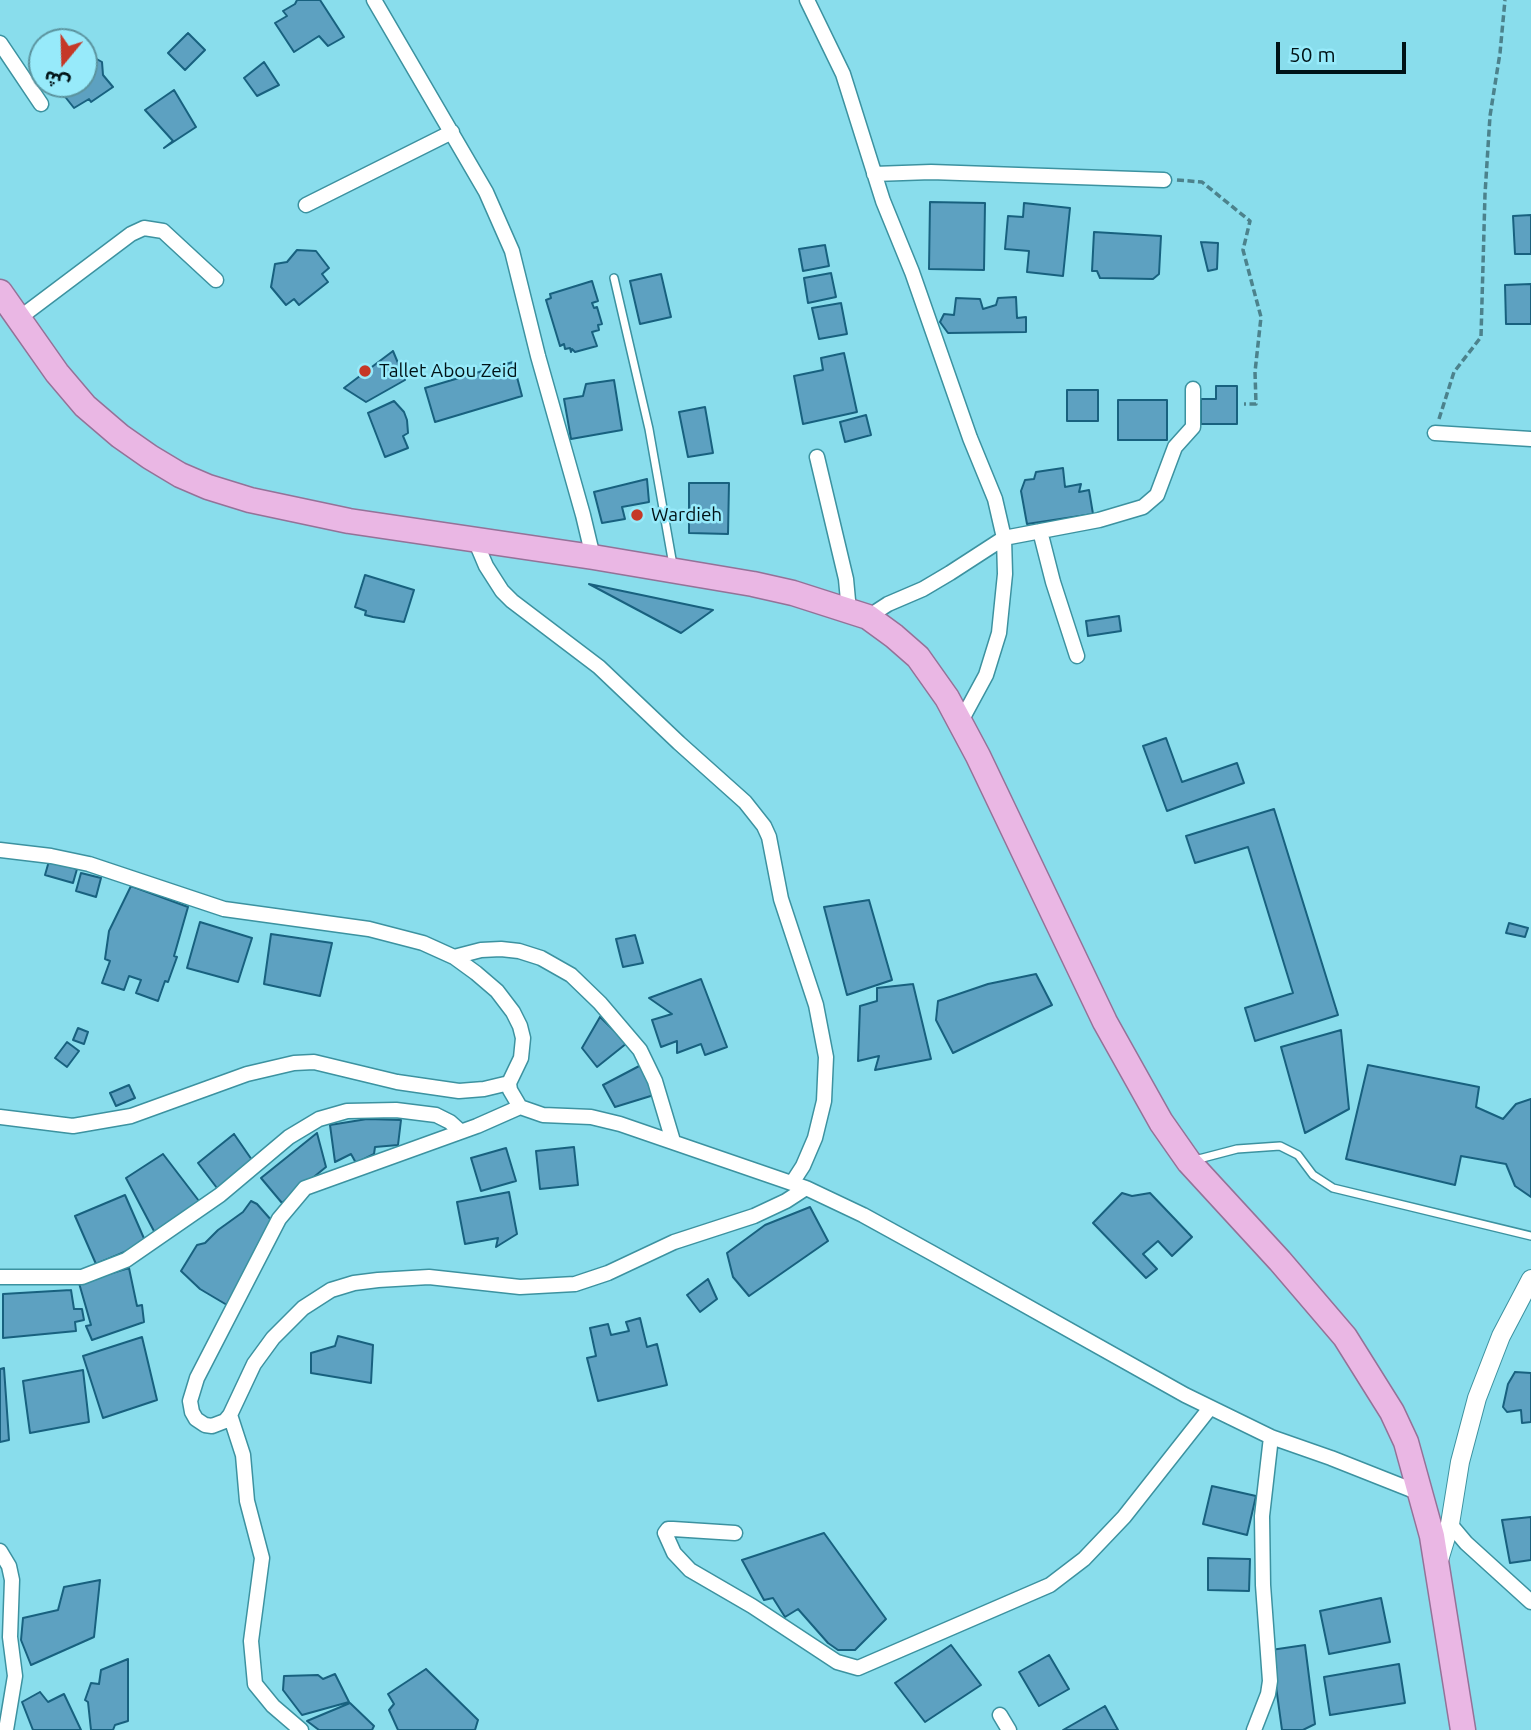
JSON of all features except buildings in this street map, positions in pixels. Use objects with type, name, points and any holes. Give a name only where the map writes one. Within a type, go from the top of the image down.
[{"type":"highway","points":[[0,292],[57,373],[85,406],[120,436],[180,475],[208,487],[261,503],[398,530],[593,557],[766,587],[859,614],[894,635],[918,657],[947,698],[1128,1066],[1161,1122],[1189,1162],[1345,1337],[1392,1412],[1406,1442],[1422,1494],[1437,1564],[1463,1730]]},
{"type":"street","points":[[374,0],[452,132],[501,222],[512,251],[593,557]]},
{"type":"street","points":[[807,0],[843,74],[874,174],[970,438],[995,499],[1004,538],[1005,574],[999,634],[986,675],[960,723]]},
{"type":"street","points":[[0,43],[41,104]]},
{"type":"street","points":[[306,205],[452,132]]},
{"type":"street","points":[[874,174],[931,172],[1164,180]]},
{"type":"street","points":[[18,319],[131,234],[144,228],[163,231],[216,280]]},
{"type":"street","points":[[817,457],[859,614],[923,589],[1004,538],[1099,520],[1143,507],[1157,495],[1175,447],[1193,427],[1193,389]]},
{"type":"street","points":[[1435,433],[1531,439]]},
{"type":"street","points":[[1040,531],[1077,656]]},
{"type":"street","points":[[475,540],[486,566],[512,601],[599,667],[745,802],[764,826],[769,837],[781,899],[816,1005],[825,1057],[824,1101],[815,1138],[803,1166],[799,1185],[786,1202],[754,1216],[674,1242],[608,1273],[575,1284],[520,1287],[419,1278],[366,1281],[331,1290],[303,1308],[273,1338],[254,1364],[230,1415],[217,1426],[205,1425],[194,1416],[190,1401],[198,1378],[279,1219],[305,1188],[520,1107]]},
{"type":"street","points":[[0,850],[89,864],[224,909],[393,933],[454,957],[497,991],[520,1026],[523,1038],[521,1058],[509,1083],[512,1097],[520,1107],[542,1115],[601,1119],[799,1185],[920,1246],[1210,1408],[1271,1437],[1422,1494]]},
{"type":"street","points":[[454,957],[481,950],[519,951],[541,958],[571,975],[600,1003],[640,1050],[655,1081],[673,1141]]},
{"type":"street","points":[[0,1117],[73,1126],[131,1116],[247,1074],[294,1063],[314,1062],[397,1082],[458,1091],[509,1083]]},
{"type":"street","points":[[0,1277],[82,1277],[126,1261],[220,1195],[289,1137],[319,1119],[347,1111],[396,1110],[436,1115],[460,1131]]},
{"type":"street","points":[[1437,1564],[1450,1524],[1460,1462],[1477,1398],[1501,1336],[1531,1279]]},
{"type":"street","points":[[735,1533],[673,1529],[665,1533],[674,1553],[690,1570],[752,1606],[837,1662],[858,1668],[1050,1585],[1084,1559],[1124,1517],[1210,1408]]},
{"type":"street","points":[[230,1415],[243,1455],[247,1501],[262,1558],[251,1641],[256,1684],[273,1706],[301,1730]]},
{"type":"street","points":[[1254,1730],[1270,1681],[1263,1586],[1262,1516],[1271,1437]]},
{"type":"street","points":[[1450,1524],[1466,1543],[1531,1602]]},
{"type":"street","points":[[0,1551],[9,1566],[12,1580],[10,1637],[15,1676],[6,1730]]},
{"type":"street","points":[[1000,1716],[1009,1730]]},
{"type":"lane","points":[[614,278],[649,429],[674,571]]},
{"type":"lane","points":[[1189,1162],[1237,1149],[1280,1146],[1298,1155],[1313,1175],[1333,1188],[1531,1236]]},
{"type":"path","points":[[1435,433],[1454,372],[1481,337],[1490,116],[1505,0]]},
{"type":"path","points":[[1164,180],[1202,182],[1250,221],[1243,250],[1261,317],[1255,372],[1256,404],[1244,404]]},
{"type":"place","name":"Tallet Abou Zeid","points":[[365,371]]},
{"type":"place","name":"Wardieh","points":[[637,515]]}]
